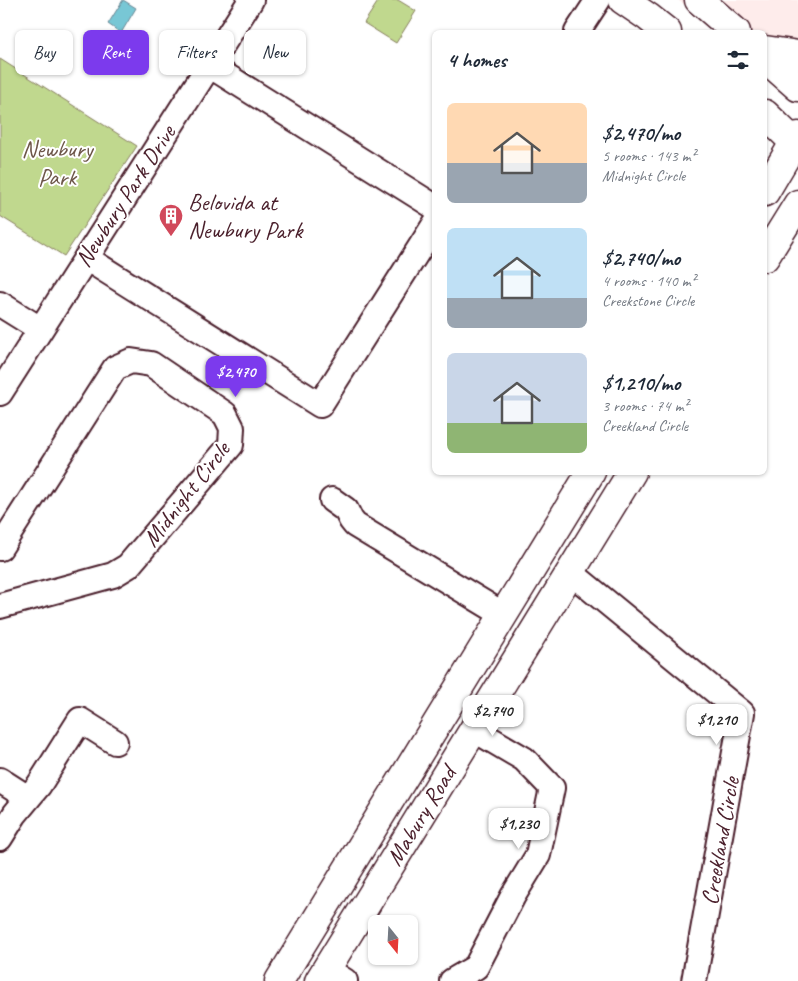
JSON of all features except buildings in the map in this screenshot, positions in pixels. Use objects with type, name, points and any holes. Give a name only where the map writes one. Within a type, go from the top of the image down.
[{"type":"main road","points":[[623,0],[664,30]]},
{"type":"main road","points":[[699,0],[734,30]]},
{"type":"main road","points":[[767,50],[798,56]]},
{"type":"main road","points":[[767,60],[798,87]]},
{"type":"main road","points":[[767,116],[797,141],[767,189]]},
{"type":"main road","points":[[780,242],[798,204]]},
{"type":"main road","name":"Mabury Road","points":[[278,981],[589,475]]},
{"type":"main road","name":"Mabury Road","points":[[330,977],[473,730],[630,475]]},
{"type":"street","name":"Newbury Park Drive","points":[[232,30],[251,0]]},
{"type":"street","points":[[577,30],[598,0]]},
{"type":"street","name":"Newbury Park Drive","points":[[0,393],[203,75]]},
{"type":"street","points":[[225,75],[432,205]]},
{"type":"street","points":[[86,258],[320,405],[432,229]]},
{"type":"street","points":[[0,304],[40,329]]},
{"type":"street","name":"Midnight Circle","points":[[0,548],[115,368],[131,361],[152,364],[225,414],[232,428],[231,445],[128,566],[113,575],[0,606]]},
{"type":"street","points":[[332,500],[346,510],[355,524],[504,615]]},
{"type":"street","name":"Creekland Circle","points":[[570,572],[742,713],[694,981]]},
{"type":"street","points":[[0,838],[39,785],[80,720],[115,742]]},
{"type":"street","points":[[452,981],[476,967],[513,896],[538,855],[552,788],[524,759],[473,730]]},
{"type":"street","points":[[0,780],[28,798]]},
{"type":"shaded area","points":[[678,0],[798,0],[798,84],[767,68],[767,30],[717,30]]},
{"type":"green space","points":[[379,0],[398,0],[416,11],[396,43],[364,23]]},
{"type":"green space","name":"Newbury Park","points":[[0,59],[15,69],[15,75],[25,75],[137,146],[64,256],[0,216]]},
{"type":"water","points":[[123,0],[136,8],[123,30],[117,30],[108,24]]},
{"type":"place","name":"Belovida at Newbury Park","points":[[171,237]]}]
